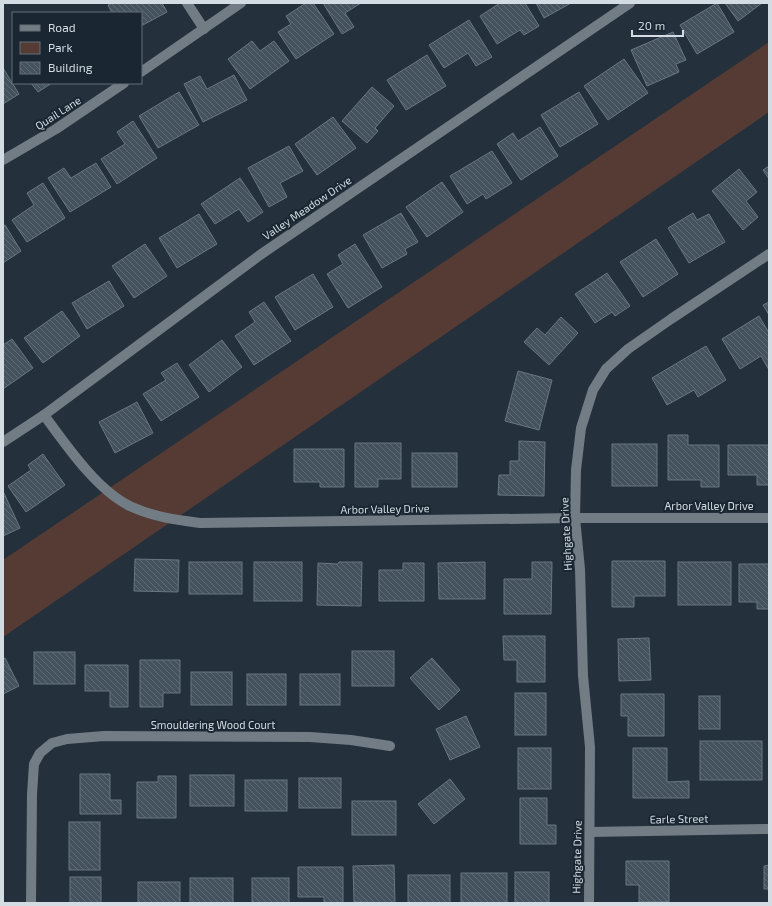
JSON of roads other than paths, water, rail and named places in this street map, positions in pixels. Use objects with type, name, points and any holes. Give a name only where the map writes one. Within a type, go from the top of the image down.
[{"type":"street","points":[[187,3],[204,29]]},
{"type":"street","points":[[142,71],[241,3]]},
{"type":"street","name":"Valley Meadow Drive","points":[[3,442],[44,415],[260,255],[630,3]]},
{"type":"street","name":"Quail Lane","points":[[3,160],[56,129],[123,84]]},
{"type":"street","name":"Highgate Drive","points":[[589,903],[590,747],[583,676],[580,569],[575,518],[576,470],[582,428],[593,390],[606,369],[628,349],[769,254]]},
{"type":"street","name":"Arbor Valley Drive","points":[[44,415],[73,454],[107,492],[131,507],[166,518],[200,523],[575,518],[769,518]]},
{"type":"street","name":"Smouldering Wood Court","points":[[31,903],[32,794],[34,764],[40,754],[52,743],[67,739],[104,736],[310,738],[351,740],[390,746]]},
{"type":"street","name":"Earle Street","points":[[590,832],[769,829]]}]
